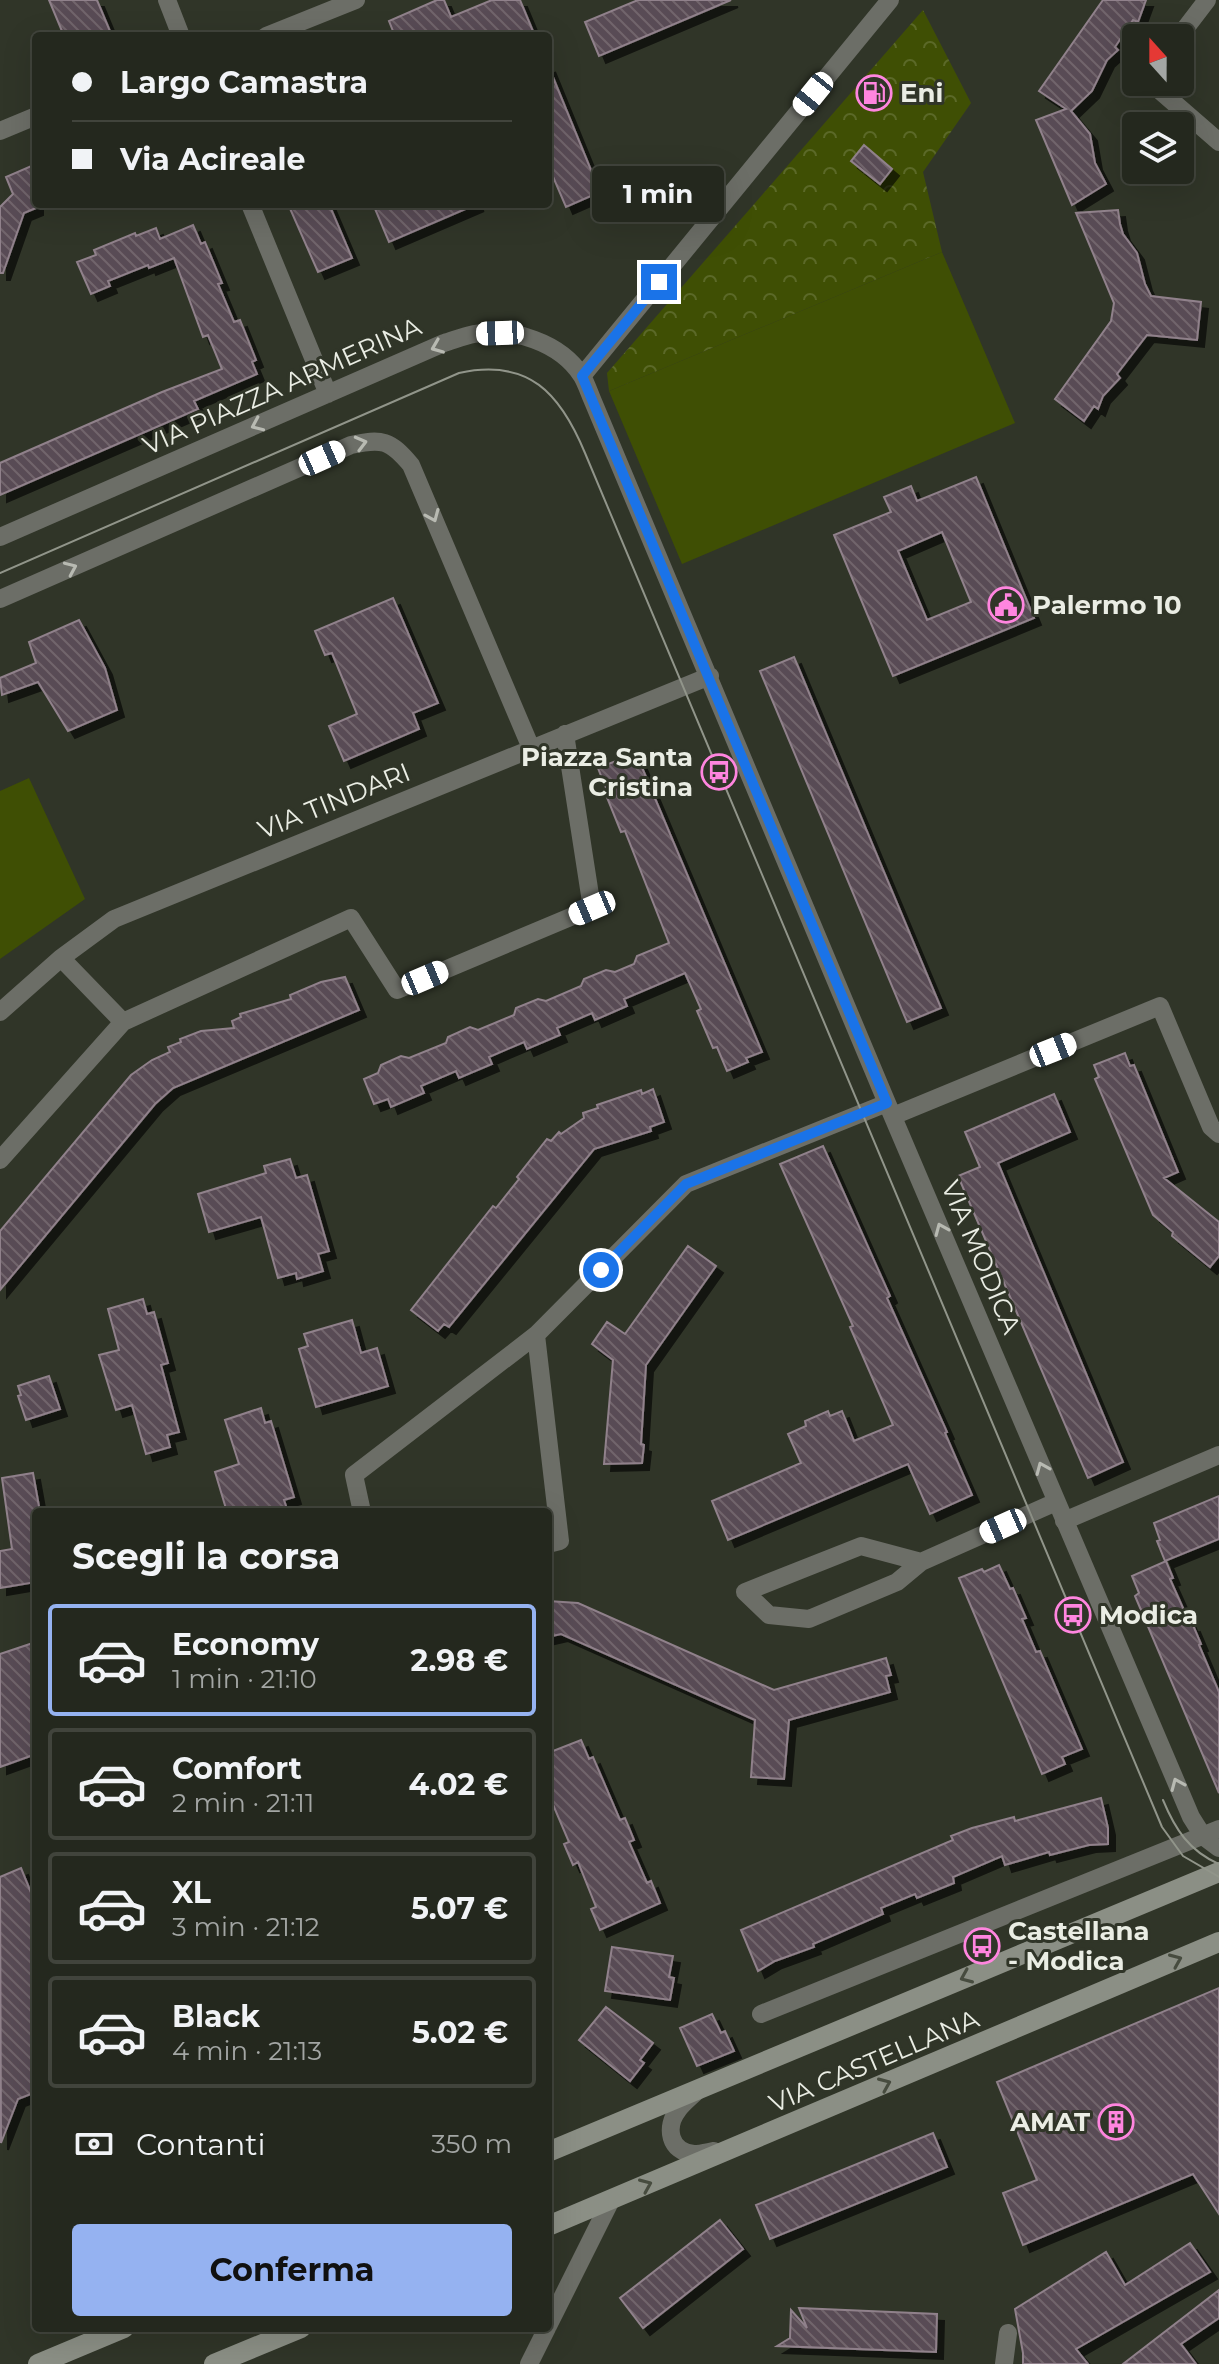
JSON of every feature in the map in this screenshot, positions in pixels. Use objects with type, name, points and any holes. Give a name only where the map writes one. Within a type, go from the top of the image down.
[{"type":"main road","name":"VIA CASTELLANA","points":[[552,2150],[1219,1872]]},
{"type":"main road","name":"VIA CASTELLANA","points":[[552,2224],[1219,1942]]},
{"type":"main road","points":[[38,2364],[114,2332]]},
{"type":"main road","points":[[214,2364],[291,2332]]},
{"type":"street","points":[[167,0],[179,32]]},
{"type":"street","points":[[276,32],[356,0]]},
{"type":"street","points":[[710,676],[582,376],[890,0]]},
{"type":"street","points":[[1189,24],[1207,0]]},
{"type":"street","points":[[1166,96],[1219,142]]},
{"type":"street","points":[[0,131],[32,118]]},
{"type":"street","points":[[252,208],[328,394]]},
{"type":"street","name":"VIA PIAZZA ARMERINA","points":[[0,537],[444,343],[475,334],[524,335],[550,347],[582,376]]},
{"type":"street","points":[[0,599],[351,445],[376,439],[397,448],[411,465],[531,748]]},
{"type":"street","name":"VIA TINDARI","points":[[0,1012],[61,958],[114,919],[710,676]]},
{"type":"street","name":"VIA MODICA","points":[[710,676],[890,1110],[1191,1817],[1211,1832],[1219,1848]]},
{"type":"street","points":[[0,1160],[123,1022],[351,918],[397,990],[592,908],[565,734]]},
{"type":"street","points":[[61,958],[123,1022]]},
{"type":"street","points":[[361,1508],[354,1475],[536,1335],[686,1184],[890,1110],[1160,1006],[1211,1127],[1219,1134]]},
{"type":"street","points":[[536,1335],[560,1541],[552,1543]]},
{"type":"street","points":[[1064,1521],[1219,1455]]},
{"type":"street","points":[[921,1562],[861,1546],[745,1592],[769,1615],[809,1619],[897,1582],[921,1562],[1056,1502]]},
{"type":"street","points":[[761,2014],[1211,1832]]},
{"type":"street","points":[[699,2089],[677,2111],[669,2129],[671,2139],[678,2148],[693,2154],[736,2148]]},
{"type":"street","points":[[552,2319],[611,2200]]},
{"type":"street","points":[[529,2364],[545,2332]]},
{"type":"street","points":[[1004,2364],[1008,2333]]},
{"type":"green space","points":[[923,10],[971,103],[923,172],[942,252],[609,391],[607,373]]},
{"type":"green space","points":[[942,252],[1015,423],[682,564],[609,391]]},
{"type":"green space","points":[[29,778],[85,899],[0,959],[0,791]]},
{"type":"building","points":[[49,0],[97,0],[110,32],[62,32]]},
{"type":"building","points":[[437,0],[444,0],[451,17],[492,0],[520,0],[533,32],[393,32],[389,21]]},
{"type":"building","points":[[638,0],[731,0],[599,56],[585,22]]},
{"type":"building","points":[[1103,0],[1146,0],[1138,22],[1133,20],[1130,24],[1122,24],[1122,36],[1115,47],[1118,50],[1107,60],[1092,91],[1071,111],[1090,134],[1095,163],[1106,184],[1072,205],[1036,120],[1066,109],[1039,91]]},
{"type":"building","points":[[552,75],[600,192],[566,207],[552,174]]},
{"type":"building","points":[[864,145],[892,169],[880,184],[851,161]]},
{"type":"building","points":[[32,166],[32,208],[36,208],[24,213],[3,273],[0,273],[0,207],[13,194],[6,177]]},
{"type":"building","points":[[290,208],[331,208],[352,258],[318,272]]},
{"type":"building","points":[[375,208],[468,208],[389,242]]},
{"type":"building","points":[[1118,210],[1123,234],[1137,253],[1151,296],[1201,302],[1197,340],[1147,335],[1117,374],[1120,378],[1103,396],[1098,409],[1094,406],[1084,421],[1055,399],[1111,321],[1114,303],[1076,213]]},
{"type":"building","points":[[193,225],[201,244],[205,242],[234,322],[240,320],[256,360],[252,362],[257,374],[194,401],[198,409],[0,495],[0,463],[222,369],[208,335],[203,337],[174,258],[108,281],[110,286],[91,294],[77,262],[96,255],[94,250],[135,233],[136,236],[156,228],[160,239]]},
{"type":"building","points":[[976,477],[1034,618],[893,676],[834,535],[891,512],[884,497],[911,486],[917,501]],"holes":[[[942,532],[971,602],[927,620],[898,551]]]},
{"type":"building","points":[[393,598],[438,703],[413,713],[419,729],[344,761],[329,726],[357,714],[332,653],[325,655],[315,631]]},
{"type":"building","points":[[79,620],[105,668],[117,710],[68,731],[38,682],[2,695],[0,678],[36,663],[29,642]]},
{"type":"building","points":[[794,657],[941,1008],[907,1022],[760,671]]},
{"type":"building","points":[[638,758],[762,1052],[727,1071],[697,1011],[701,1009],[685,973],[624,999],[627,1006],[595,1020],[592,1013],[557,1028],[560,1035],[527,1049],[524,1042],[489,1057],[492,1064],[459,1078],[456,1071],[421,1086],[424,1093],[391,1107],[388,1099],[374,1104],[364,1079],[378,1073],[381,1065],[446,1043],[448,1037],[470,1027],[478,1030],[514,1015],[516,1008],[538,999],[546,1001],[581,986],[584,979],[606,970],[615,972],[634,964],[637,956],[669,943],[625,831],[621,832],[598,768],[621,759],[623,765]]},
{"type":"building","points":[[345,977],[359,1010],[173,1088],[155,1104],[0,1290],[0,1231],[131,1075],[170,1052],[168,1047],[181,1042],[180,1039],[201,1031],[234,1028],[232,1021],[241,1017],[240,1014],[291,999],[290,995],[321,982]]},
{"type":"building","points":[[1125,1053],[1130,1066],[1134,1065],[1178,1172],[1164,1178],[1219,1222],[1219,1256],[1210,1267],[1172,1236],[1173,1232],[1153,1215],[1095,1079],[1099,1077],[1094,1065]]},
{"type":"building","points":[[653,1089],[664,1122],[650,1127],[651,1131],[594,1149],[449,1327],[444,1324],[438,1331],[411,1310],[493,1206],[496,1208],[547,1139],[551,1141],[559,1132],[561,1134],[584,1118],[583,1113],[598,1108],[597,1105]]},
{"type":"building","points":[[1054,1094],[1070,1132],[998,1163],[1123,1462],[1088,1478],[958,1176],[980,1167],[965,1132]]},
{"type":"building","points":[[823,1146],[890,1296],[887,1298],[972,1495],[930,1514],[908,1464],[728,1540],[712,1501],[801,1463],[788,1434],[806,1426],[805,1421],[828,1411],[830,1416],[842,1411],[854,1441],[893,1425],[850,1327],[853,1326],[780,1164]]},
{"type":"building","points":[[290,1159],[296,1178],[307,1175],[329,1251],[318,1254],[323,1271],[297,1279],[296,1273],[278,1278],[261,1217],[209,1232],[198,1194],[266,1173],[264,1166]]},
{"type":"building","points":[[688,1246],[716,1266],[646,1365],[642,1463],[604,1464],[613,1360],[592,1344],[607,1322],[625,1334]]},
{"type":"building","points":[[143,1299],[147,1314],[154,1312],[168,1363],[161,1365],[179,1432],[167,1435],[170,1447],[146,1454],[132,1405],[116,1410],[99,1355],[119,1350],[108,1309]]},
{"type":"building","points":[[352,1320],[361,1353],[377,1348],[388,1386],[316,1407],[299,1349],[308,1346],[304,1334]]},
{"type":"building","points":[[49,1376],[60,1409],[26,1420],[18,1386]]},
{"type":"building","points":[[261,1408],[265,1423],[271,1421],[294,1497],[284,1500],[287,1508],[226,1508],[215,1472],[239,1464],[225,1420]]},
{"type":"building","points":[[33,1473],[39,1508],[32,1508],[32,1583],[0,1588],[0,1551],[12,1549],[2,1478]]},
{"type":"building","points":[[1219,1496],[1219,1539],[1165,1561],[1154,1523]]},
{"type":"building","points":[[1166,1561],[1173,1578],[1170,1579],[1193,1625],[1219,1692],[1219,1793],[1135,1596],[1139,1593],[1132,1576]]},
{"type":"building","points":[[999,1565],[1010,1589],[1013,1588],[1036,1652],[1040,1651],[1082,1749],[1062,1757],[1065,1764],[1042,1774],[959,1578]]},
{"type":"building","points":[[552,1601],[578,1603],[774,1690],[886,1658],[891,1675],[886,1676],[890,1692],[789,1720],[784,1779],[751,1777],[755,1720],[561,1634],[552,1636]]},
{"type":"building","points":[[32,1643],[32,1755],[0,1767],[0,1654]]},
{"type":"building","points":[[581,1740],[589,1759],[593,1757],[620,1820],[625,1818],[634,1840],[629,1842],[647,1883],[651,1881],[660,1903],[600,1930],[591,1909],[596,1907],[578,1862],[573,1865],[564,1844],[569,1842],[552,1802],[552,1751]]},
{"type":"building","points":[[1101,1798],[1108,1828],[1108,1844],[1089,1845],[1050,1855],[1049,1852],[1005,1865],[1002,1856],[953,1877],[954,1883],[881,1908],[883,1914],[758,1971],[741,1930],[953,1840],[951,1836],[972,1828],[1014,1817],[1015,1821]]},
{"type":"building","points":[[21,1868],[32,1895],[32,2094],[18,2099],[1,2143],[0,1877]]},
{"type":"building","points":[[612,1947],[673,1956],[669,1977],[674,1978],[670,2000],[605,1991]]},
{"type":"building","name":"AMAT","points":[[1219,1988],[1219,2214],[1193,2174],[1023,2245],[1003,2193],[1037,2180],[997,2082]]},
{"type":"building","points":[[606,2007],[653,2043],[640,2060],[644,2063],[630,2081],[579,2040]]},
{"type":"building","points":[[712,2014],[721,2033],[725,2031],[734,2051],[697,2066],[680,2028]]},
{"type":"building","points":[[933,2133],[947,2167],[770,2239],[756,2205]]},
{"type":"building","points":[[720,2220],[743,2249],[643,2328],[620,2298]]},
{"type":"building","points":[[1190,2243],[1210,2272],[1076,2349],[1088,2364],[1023,2364],[1015,2309],[1106,2252],[1125,2285]]},
{"type":"building","points":[[1219,2290],[1219,2318],[1181,2344],[1196,2364],[1123,2364]]},
{"type":"building","points":[[799,2308],[937,2314],[936,2352],[777,2346],[790,2338],[791,2310],[807,2328]]},
{"type":"tram line","points":[[0,573],[459,373],[505,371],[523,376],[553,397],[565,413],[585,453],[1162,1827],[1183,1856],[1219,1877]]},
{"type":"tram line","points":[[1163,1800],[1184,1838],[1199,1853],[1219,1864]]},
{"type":"place","name":"Eni","points":[[874,93]]},
{"type":"place","name":"Palermo 10","points":[[1006,605]]},
{"type":"place","name":"Piazza Santa Cristina","points":[[719,772]]},
{"type":"place","name":"Modica","points":[[1073,1615]]},
{"type":"place","name":"Castellana - Modica","points":[[982,1946]]},
{"type":"place","name":"AMAT","points":[[1116,2122]]},
{"type":"route","points":[[601,1270],[686,1184],[887,1103],[582,376],[659,282]]}]
